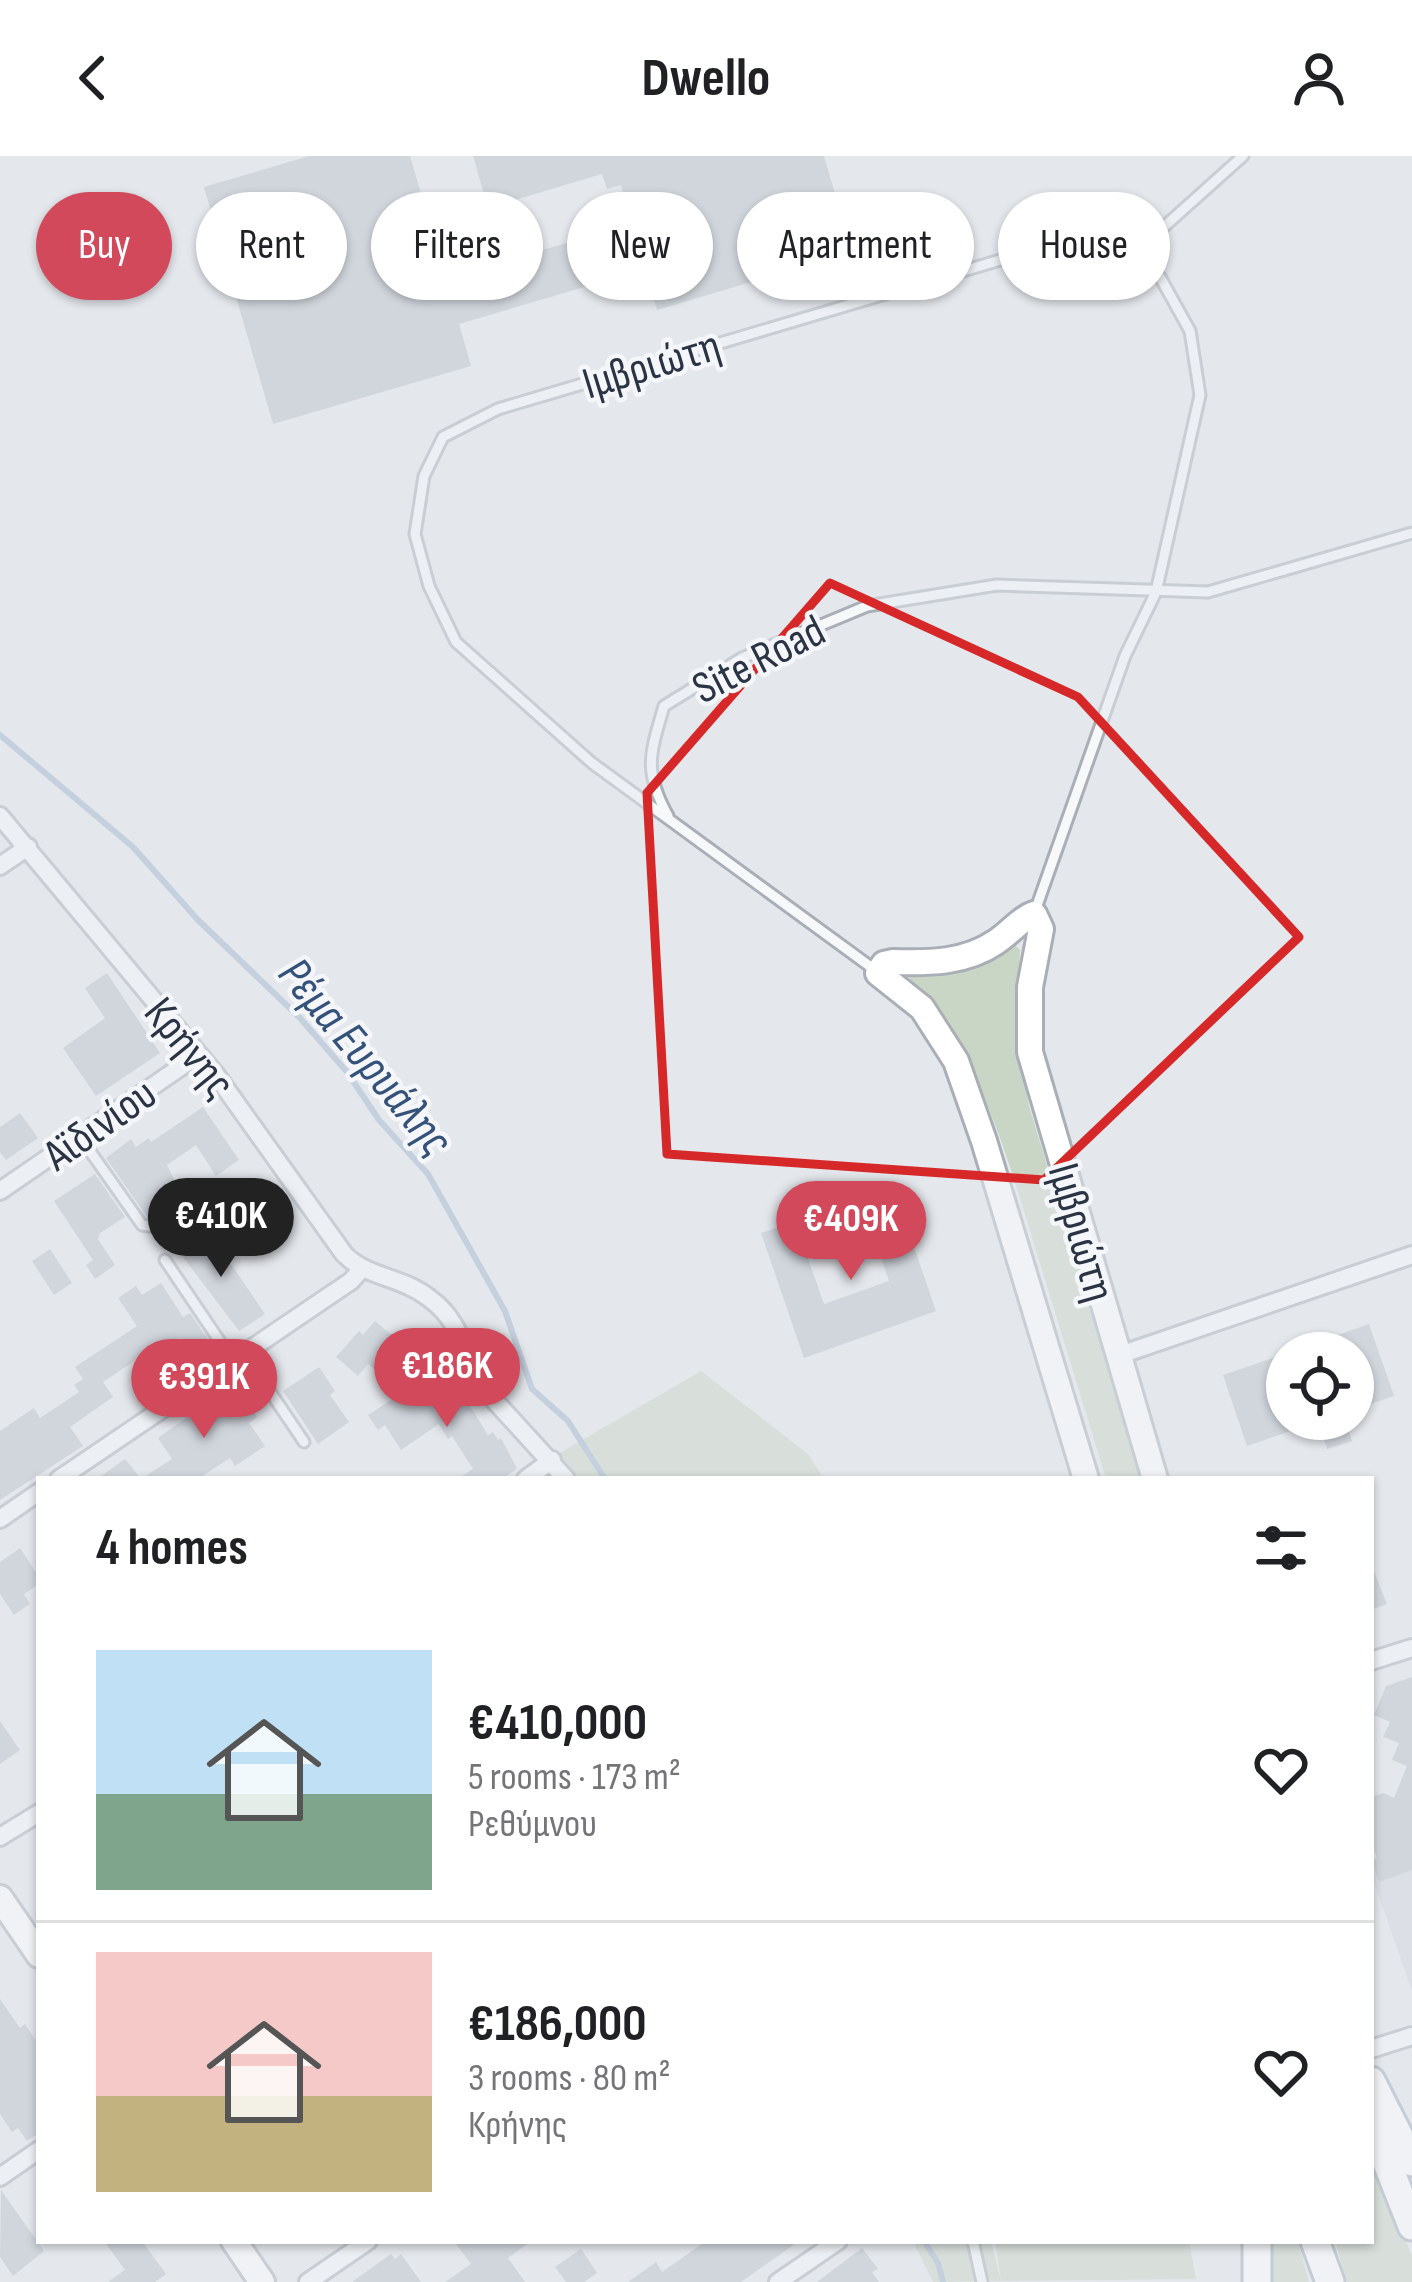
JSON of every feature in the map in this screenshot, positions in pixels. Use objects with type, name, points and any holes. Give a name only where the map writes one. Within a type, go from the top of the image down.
[{"type":"main road","points":[[1374,2087],[1412,2162]]},
{"type":"main road","points":[[1374,2130],[1412,2226]]},
{"type":"main road","points":[[1257,2244],[1257,2282]]},
{"type":"main road","points":[[1316,2244],[1330,2282]]},
{"type":"street","name":"Κρήνης","points":[[0,816],[198,1055],[360,1271]]},
{"type":"street","points":[[0,866],[28,848]]},
{"type":"street","points":[[878,973],[884,964],[893,962],[963,958],[1034,914]]},
{"type":"street","name":"Ιμβριώτη","points":[[1034,914],[1041,928],[1030,987],[1030,1052],[1154,1476]]},
{"type":"street","name":"Ιμβριώτη","points":[[878,973],[922,1008],[956,1061],[985,1141],[1085,1476]]},
{"type":"street","name":"Αϊδινίου","points":[[0,1191],[198,1055]]},
{"type":"street","points":[[1120,1355],[1412,1255]]},
{"type":"street","points":[[62,1476],[360,1271],[402,1280],[433,1300],[464,1341],[475,1377],[564,1476]]},
{"type":"street","points":[[530,1476],[552,1460]]},
{"type":"street","points":[[0,1519],[36,1494]]},
{"type":"street","points":[[1374,1660],[1412,1648]]},
{"type":"street","points":[[0,1837],[36,1815]]},
{"type":"street","points":[[0,1898],[36,1951]]},
{"type":"street","points":[[1374,2048],[1412,2036]]},
{"type":"street","points":[[0,2177],[36,2152]]},
{"type":"street","points":[[236,2244],[262,2282]]},
{"type":"street","points":[[778,2282],[834,2244]]},
{"type":"street","points":[[308,2282],[340,2249]]},
{"type":"lane","points":[[1170,221],[1243,156]]},
{"type":"lane","name":"Ιμβριώτη","points":[[670,821],[592,763],[456,643],[429,586],[416,534],[424,476],[443,437],[498,409],[998,261]]},
{"type":"lane","name":"Ιμβριώτη","points":[[1156,592],[1201,394],[1190,331],[1170,295]]},
{"type":"lane","name":"Site Road","points":[[670,821],[650,785],[652,746],[664,706],[742,658],[867,606],[997,585],[1208,592],[1412,533]]},
{"type":"lane","points":[[1034,914],[1125,656],[1156,592]]},
{"type":"lane","points":[[670,821],[878,973]]},
{"type":"lane","points":[[79,1136],[145,1227],[155,1227],[179,1211]]},
{"type":"lane","points":[[165,1260],[304,1442]]},
{"type":"lane","points":[[974,2244],[982,2282]]},
{"type":"highlighted area","points":[[830,583],[1078,697],[1299,937],[1044,1180],[667,1154],[647,793]]},
{"type":"shaded area","points":[[1412,1846],[1412,1991],[1374,1883],[1374,1859]]},
{"type":"green space","points":[[1015,945],[1020,950],[1016,1031],[1029,1106],[1141,1476],[1105,1476],[990,1112],[956,1043],[909,981],[910,976],[979,966]]},
{"type":"green space","points":[[701,1371],[808,1454],[822,1476],[574,1476],[558,1454]]},
{"type":"green space","points":[[1374,2161],[1412,2256],[1412,2282],[1347,2282],[1336,2244],[1374,2244]]},
{"type":"green space","points":[[914,2244],[992,2244],[1001,2281],[995,2244],[1190,2244],[1196,2279],[933,2282]]},
{"type":"green space","points":[[1271,2244],[1299,2244],[1309,2282],[1271,2282]]},
{"type":"building","points":[[309,156],[410,156],[421,192],[371,192],[371,300],[540,300],[459,324],[471,366],[273,424],[237,300],[347,300],[347,192],[205,192],[204,187]]},
{"type":"building","points":[[473,156],[824,156],[834,192],[737,192],[737,286],[713,293],[713,192],[623,192],[621,185],[607,189],[602,174],[542,192],[483,192]]},
{"type":"building","points":[[567,243],[567,292],[543,299],[543,250]]},
{"type":"building","points":[[654,300],[691,300],[657,310]]},
{"type":"building","points":[[107,973],[160,1053],[96,1096],[63,1048],[105,1018],[85,988]]},
{"type":"building","points":[[203,1107],[239,1160],[216,1176],[196,1145],[167,1165],[179,1190],[163,1211],[147,1217],[106,1158],[131,1139],[136,1147],[149,1138],[151,1142]]},
{"type":"building","points":[[20,1113],[38,1138],[6,1160],[0,1152],[0,1127]]},
{"type":"building","points":[[95,1174],[125,1217],[100,1233],[98,1239],[115,1265],[95,1279],[86,1265],[93,1260],[54,1201]]},
{"type":"building","points":[[894,1189],[936,1311],[804,1358],[761,1233],[795,1221],[824,1304],[889,1281],[861,1200]]},
{"type":"building","points":[[207,1229],[265,1314],[239,1331],[177,1249]]},
{"type":"building","points":[[50,1249],[72,1283],[54,1295],[32,1261]]},
{"type":"building","points":[[161,1283],[183,1317],[190,1313],[215,1350],[196,1362],[180,1338],[156,1354],[152,1349],[103,1382],[113,1397],[70,1427],[83,1446],[0,1500],[0,1431],[34,1408],[40,1418],[79,1392],[74,1385],[83,1379],[75,1367],[137,1326],[118,1298],[136,1286],[142,1295]]},
{"type":"building","points":[[375,1321],[417,1357],[392,1385],[368,1364],[358,1376],[336,1357]]},
{"type":"building","points":[[1369,1324],[1372,1332],[1346,1332]]},
{"type":"building","points":[[1374,1338],[1394,1396],[1374,1403]]},
{"type":"building","points":[[1266,1360],[1266,1439],[1247,1446],[1223,1375]]},
{"type":"building","points":[[319,1367],[335,1391],[330,1395],[349,1422],[318,1444],[283,1391]]},
{"type":"building","points":[[444,1383],[457,1403],[465,1398],[488,1435],[493,1432],[501,1438],[517,1469],[506,1476],[462,1476],[473,1469],[439,1424],[401,1450],[385,1425],[378,1430],[368,1415],[403,1392],[411,1404]]},
{"type":"building","points":[[234,1384],[257,1417],[249,1423],[265,1446],[235,1466],[230,1458],[203,1476],[146,1476],[172,1459],[158,1438]]},
{"type":"building","points":[[1324,1440],[1352,1440],[1352,1441],[1327,1449]]},
{"type":"building","points":[[125,1459],[139,1476],[101,1476]]},
{"type":"building","points":[[20,1548],[36,1572],[36,1586],[24,1594],[30,1604],[14,1615],[0,1594],[0,1562]]},
{"type":"building","points":[[1374,1572],[1387,1604],[1374,1609]]},
{"type":"building","points":[[1412,1677],[1412,1870],[1379,1882],[1374,1867],[1374,1796],[1384,1793],[1394,1798],[1407,1766],[1392,1760],[1399,1743],[1383,1737],[1390,1722],[1374,1715],[1386,1686]]},
{"type":"building","points":[[0,1721],[20,1750],[0,1764]]},
{"type":"building","points":[[0,1999],[20,2028],[25,2024],[36,2040],[36,2135],[27,2141],[18,2128],[12,2132],[0,2114]]},
{"type":"building","points":[[1,2190],[44,2251],[13,2276],[0,2257]]},
{"type":"building","points":[[106,2244],[144,2244],[166,2274],[155,2282],[108,2282],[125,2270]]},
{"type":"building","points":[[456,2244],[527,2244],[508,2258],[525,2282],[445,2282],[471,2264]]},
{"type":"building","points":[[702,2244],[795,2244],[741,2282],[628,2282],[656,2262],[662,2272]]},
{"type":"building","points":[[862,2248],[878,2269],[872,2272],[879,2282],[817,2282]]},
{"type":"building","points":[[581,2249],[597,2273],[584,2282],[566,2282],[555,2267]]},
{"type":"building","points":[[391,2254],[395,2259],[401,2254],[421,2282],[352,2282]]},
{"type":"waterway","name":"Ρέμα Ευρυάλης","points":[[0,735],[133,847],[347,1072],[379,1120],[428,1174],[505,1311],[532,1389],[568,1421],[603,1476]]},
{"type":"waterway","name":"Ρέμα Ευρυάλης","points":[[926,2244],[943,2282]]}]
